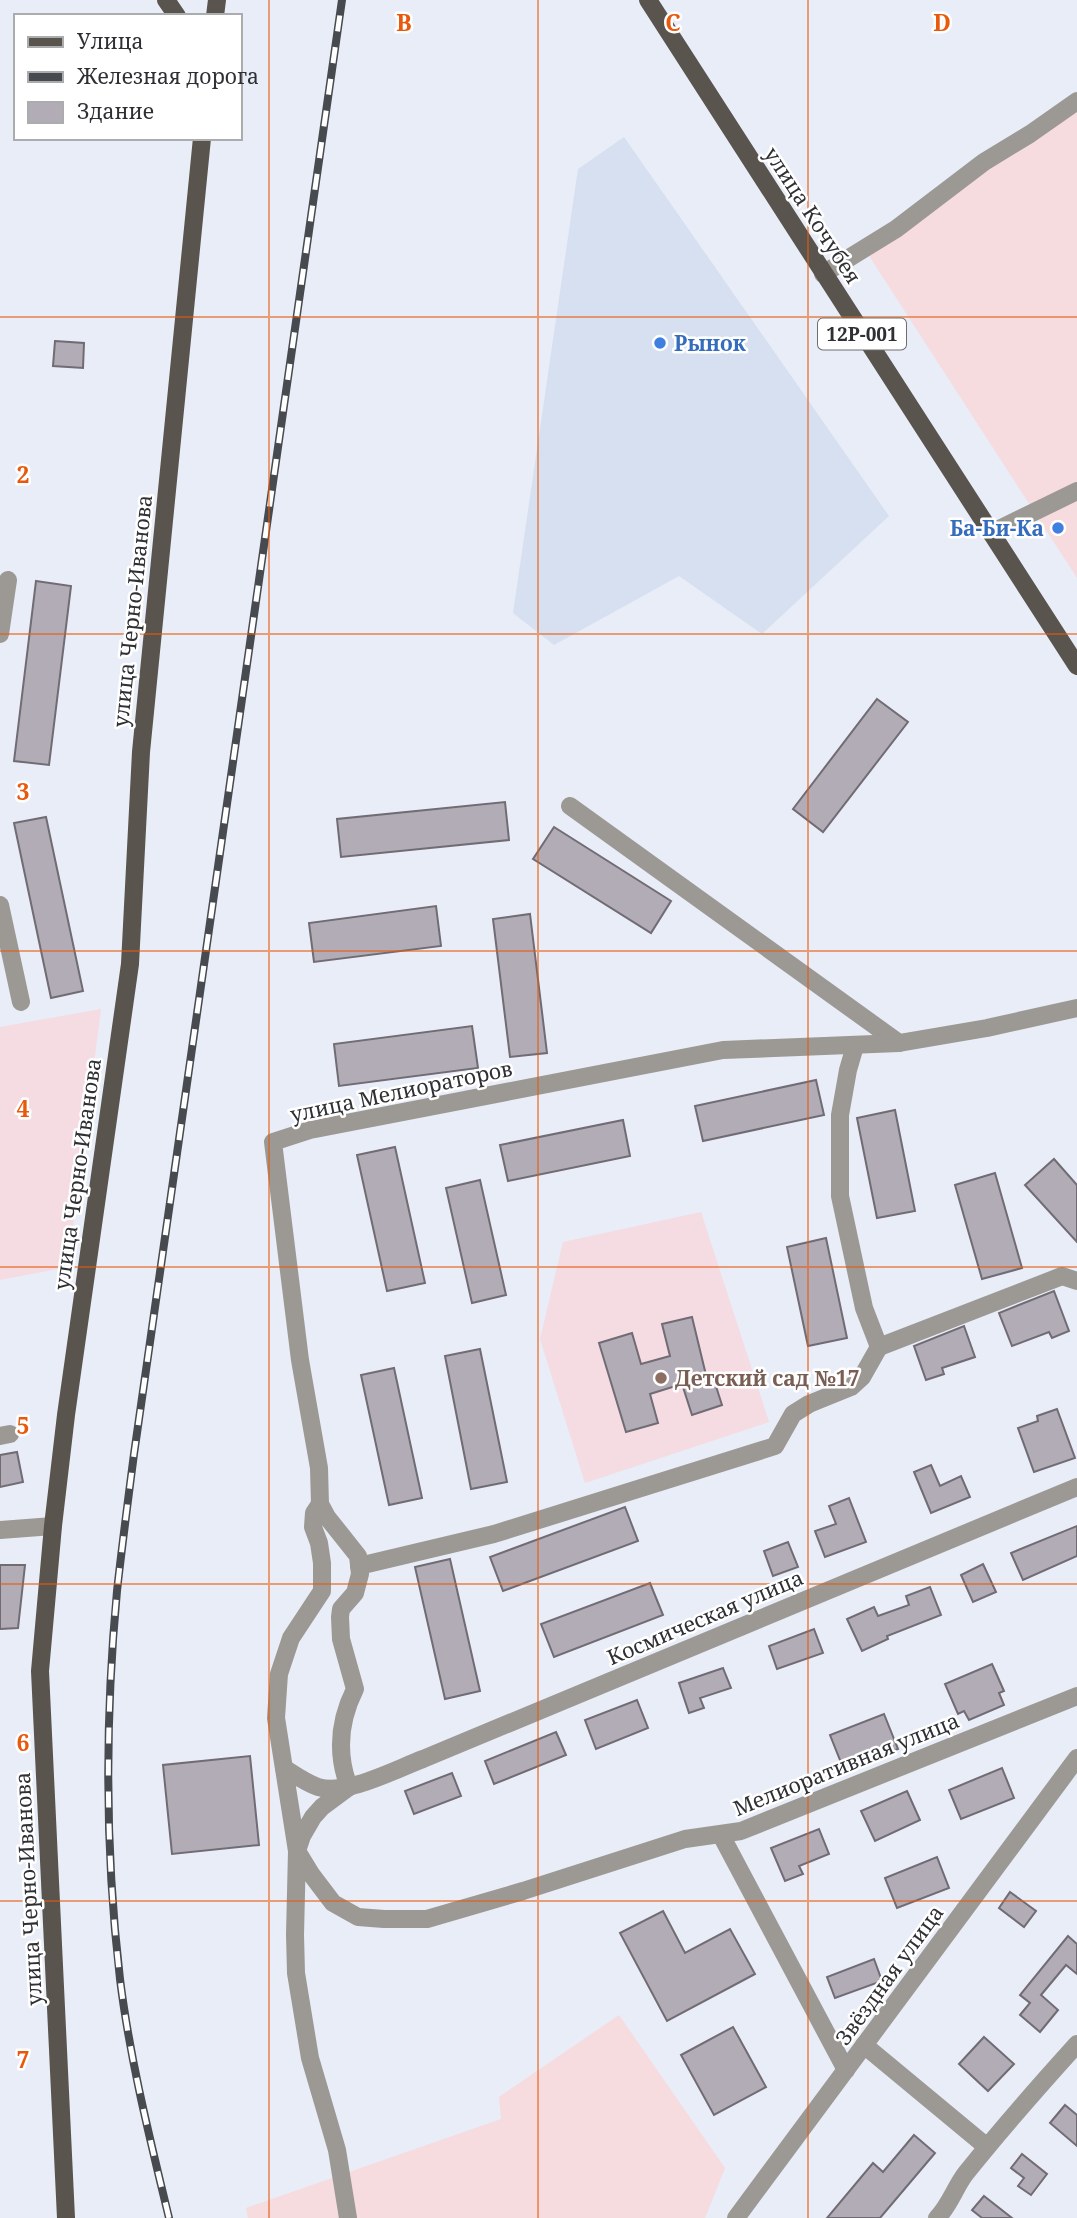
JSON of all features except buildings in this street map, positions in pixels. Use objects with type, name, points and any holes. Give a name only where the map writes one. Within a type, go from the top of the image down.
[{"type":"main road","name":"улица Кочубея","points":[[648,0],[1077,666]]},
{"type":"main road","name":"улица Черно-Иванова","points":[[65,2218],[40,1671],[66,1415],[130,964],[141,752],[202,140]]},
{"type":"street","points":[[823,274],[896,229],[984,162],[1077,101]]},
{"type":"street","points":[[991,533],[1077,491]]},
{"type":"street","points":[[0,634],[8,580]]},
{"type":"street","points":[[570,806],[899,1043]]},
{"type":"street","points":[[0,905],[21,1002]]},
{"type":"street","name":"улица Мелиораторов","points":[[320,1504],[319,1468],[300,1360],[274,1142],[310,1130],[723,1050],[899,1043],[988,1028],[1077,1008]]},
{"type":"street","points":[[855,1046],[840,1115],[840,1196],[864,1308],[879,1347]]},
{"type":"street","points":[[359,1566],[494,1534],[775,1446],[793,1414],[808,1404],[851,1387],[862,1377],[879,1347],[1062,1276],[1077,1281]]},
{"type":"street","name":"Космическая улица","points":[[349,1787],[423,1759],[1077,1487]]},
{"type":"street","points":[[348,2218],[337,2150],[310,2058],[296,1973],[297,1851],[276,1717],[279,1674],[291,1638],[322,1591],[322,1563],[313,1527],[314,1513],[320,1504],[358,1556],[360,1574],[355,1593],[341,1609],[340,1617],[341,1639],[355,1689],[345,1707],[341,1727],[343,1771],[349,1787]]},
{"type":"street","points":[[0,1530],[53,1526]]},
{"type":"street","name":"Мелиоративная улица","points":[[297,1851],[333,1903],[344,1910],[358,1917],[427,1919],[685,1839],[741,1832],[1077,1696]]},
{"type":"street","name":"Звёздная улица","points":[[736,2218],[1077,1758]]},
{"type":"street","points":[[284,1768],[318,1787],[349,1787]]},
{"type":"street","points":[[297,1851],[313,1817],[349,1787]]},
{"type":"street","points":[[721,1835],[846,2070]]},
{"type":"street","points":[[936,2218],[947,2208],[963,2177],[987,2147],[1077,2044]]},
{"type":"street","points":[[864,2045],[987,2147]]},
{"type":"shaded area","points":[[1077,112],[1077,578],[862,245]]},
{"type":"shaded area","name":"Рынок","points":[[624,137],[889,516],[762,634],[679,576],[554,645],[513,613],[578,169]]},
{"type":"shaded area","points":[[101,1009],[68,1267],[0,1280],[0,1027]]},
{"type":"shaded area","points":[[701,1212],[769,1422],[585,1483],[540,1339],[563,1242]]},
{"type":"shaded area","points":[[619,2015],[725,2168],[705,2218],[248,2218],[246,2208],[501,2119],[499,2097]]},
{"type":"railway","points":[[169,2218],[129,2039],[115,1931],[108,1785],[113,1639],[134,1454],[342,0]]},
{"type":"place","name":"Рынок","points":[[660,343]]},
{"type":"place","name":"Ба-Би-Ка","points":[[1058,528]]},
{"type":"place","name":"Детский сад №17","points":[[661,1378]]}]
